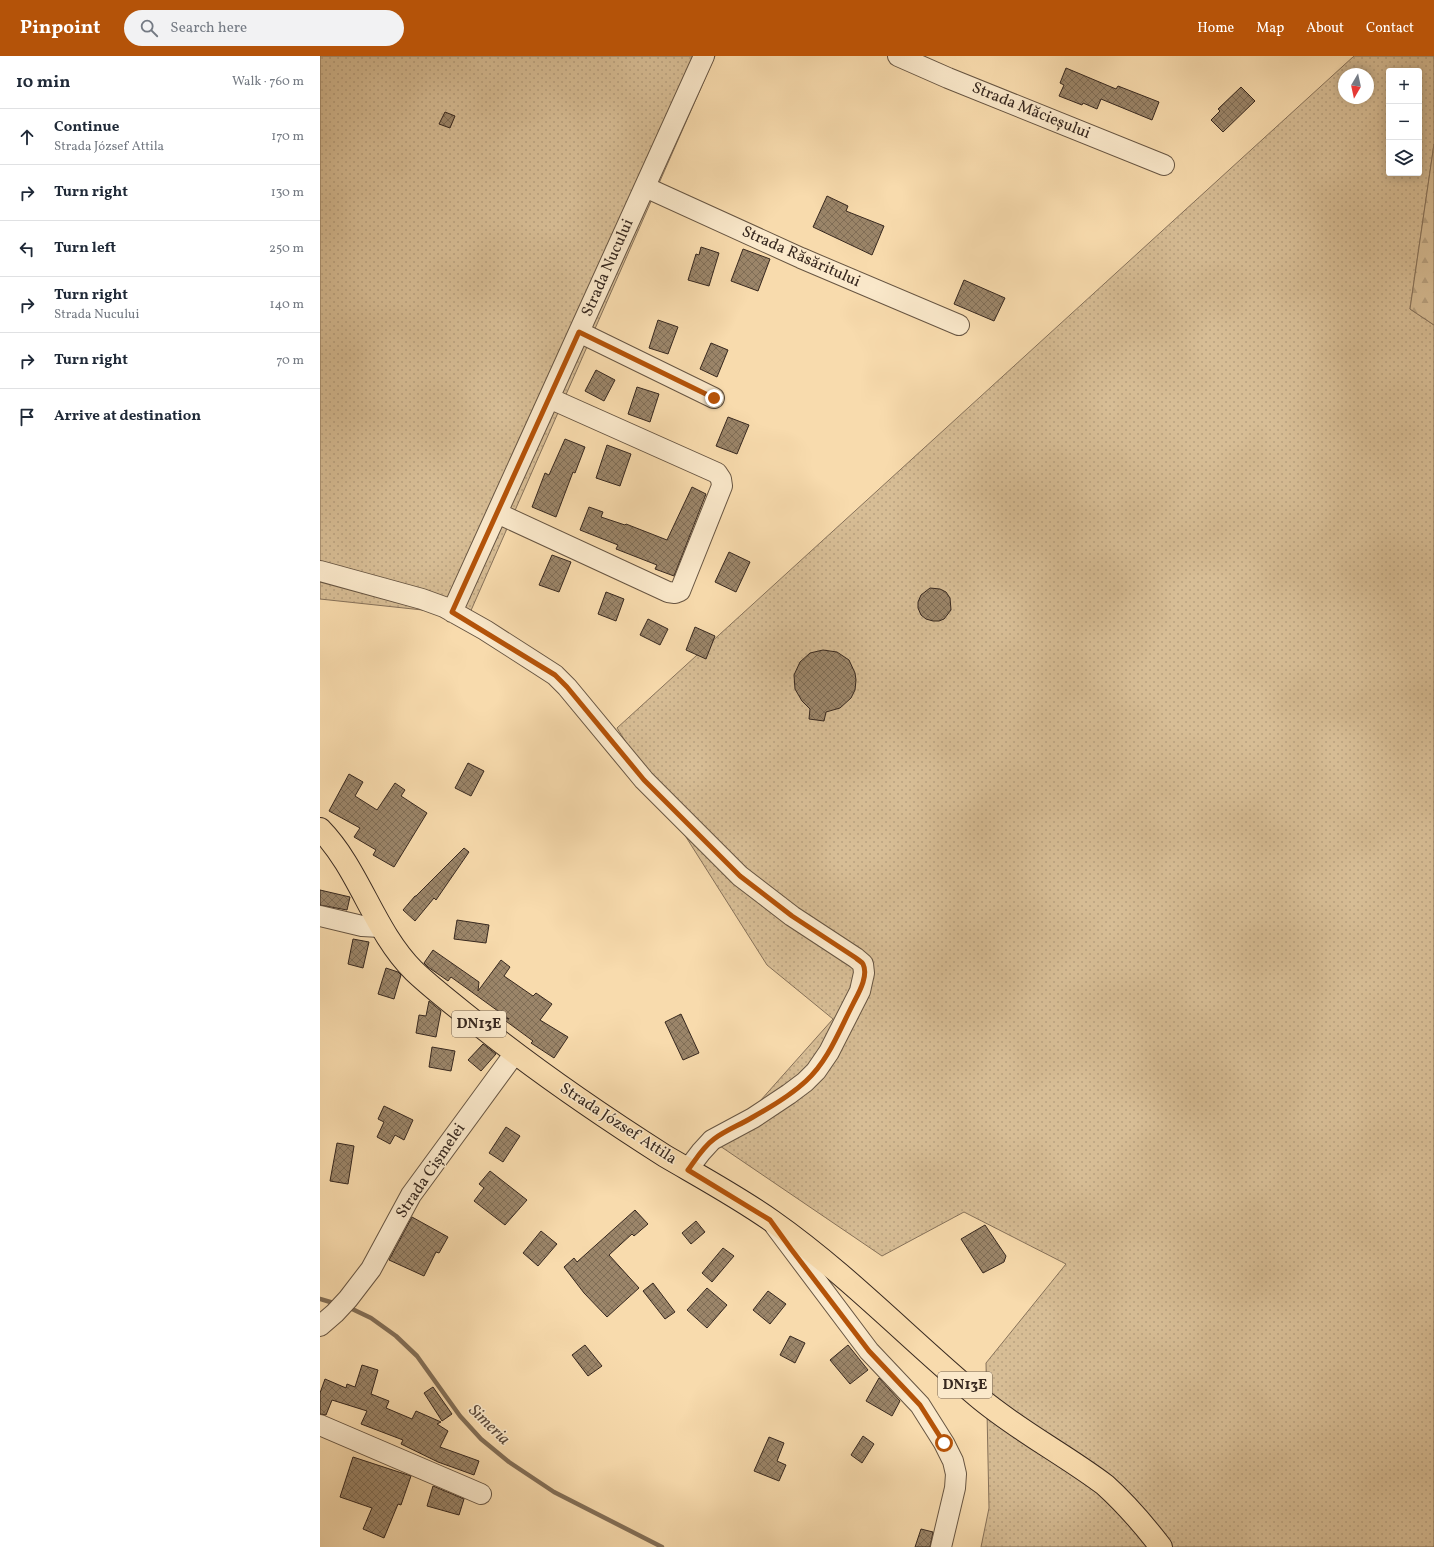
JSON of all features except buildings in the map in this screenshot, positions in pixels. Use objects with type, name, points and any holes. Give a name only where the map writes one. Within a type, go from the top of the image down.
[{"type":"main road","name":"Strada József Attila","points":[[320,828],[340,853],[352,872],[380,927],[392,946],[414,971],[515,1053],[593,1109],[688,1170],[770,1220]]},
{"type":"main road","name":"DN13E","points":[[770,1220],[833,1268],[979,1398],[1105,1485],[1119,1497],[1139,1519],[1161,1547]]},
{"type":"street","name":"Strada Nucului","points":[[452,612],[704,56]]},
{"type":"street","name":"Strada Măcieșului","points":[[898,56],[948,78],[1164,165]]},
{"type":"street","name":"Strada Răsăritului","points":[[645,187],[801,258],[959,325]]},
{"type":"street","points":[[579,332],[714,398]]},
{"type":"street","points":[[497,513],[668,592],[675,593],[680,591],[722,486],[721,479],[717,473],[549,398]]},
{"type":"street","points":[[320,571],[422,599],[452,612],[555,675],[567,687],[644,780],[740,876],[792,916],[863,964],[864,973],[860,991],[829,1052],[816,1071],[805,1082],[789,1094],[753,1118],[712,1140],[688,1170]]},
{"type":"street","points":[[320,916],[362,926],[380,927]]},
{"type":"street","name":"Strada Cișmelei","points":[[320,1326],[342,1306],[371,1269],[411,1195],[515,1053]]},
{"type":"street","name":"Strada József Attila","points":[[770,1220],[869,1351],[920,1405],[944,1443],[953,1461],[956,1474],[955,1488],[941,1547]]},
{"type":"street","points":[[320,1425],[481,1494]]},
{"type":"green space","points":[[320,56],[715,56],[469,615],[320,599]]},
{"type":"green space","points":[[1354,56],[1434,56],[1434,144],[1410,309],[1434,325],[1434,1547],[981,1547],[989,1508],[986,1363],[1066,1264],[964,1212],[882,1256],[720,1146],[833,1019],[767,965],[617,728],[1338,71],[1338,104],[1374,104],[1374,68],[1341,68]]},
{"type":"green space","points":[[1434,144],[1434,325],[1410,309]]},
{"type":"waterway","name":"Simeria","points":[[320,1299],[337,1304]]},
{"type":"waterway","name":"Simeria","points":[[348,1307],[371,1318],[396,1336],[417,1356],[460,1416],[481,1439],[509,1462],[554,1492],[662,1547]]},
{"type":"route","points":[[714,398],[579,332],[452,612],[484,630],[555,675],[567,687],[644,780],[740,876],[792,916],[863,964],[864,973],[860,991],[829,1052],[816,1071],[805,1082],[789,1094],[753,1118],[712,1140],[688,1170],[770,1220],[869,1351],[920,1405],[944,1443]]}]
